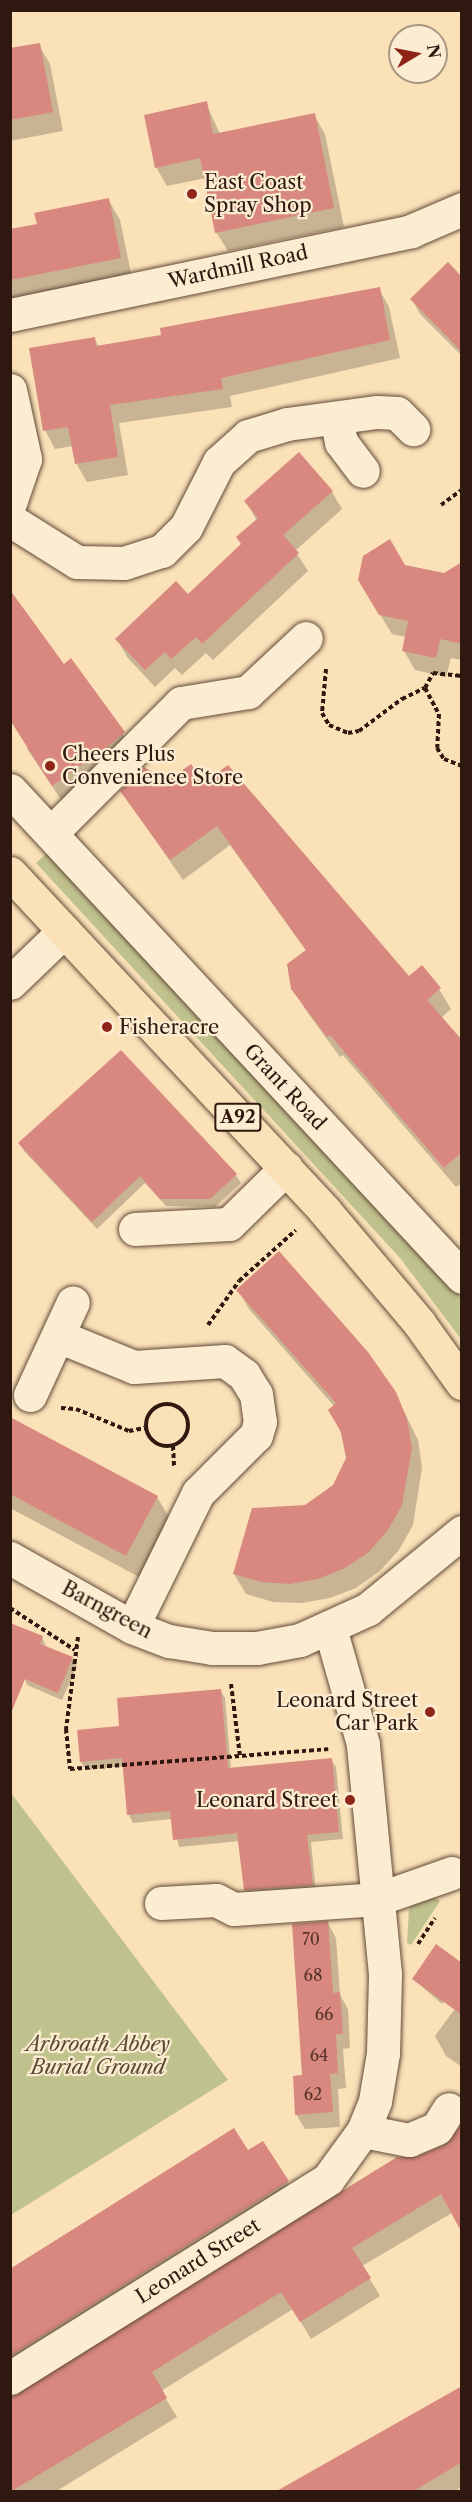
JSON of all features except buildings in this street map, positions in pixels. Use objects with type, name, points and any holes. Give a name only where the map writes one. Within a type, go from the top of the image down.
[{"type":"main road","name":"A92","points":[[10,873],[324,1210],[419,1323],[462,1383]]},
{"type":"street","name":"Wardmill Road","points":[[10,315],[411,231],[462,209]]},
{"type":"street","points":[[10,390],[25,459],[10,503]]},
{"type":"street","points":[[10,520],[77,562],[124,563],[162,551],[186,526],[219,462],[248,436],[287,424],[397,413],[413,429]]},
{"type":"street","points":[[336,418],[341,442],[363,471]]},
{"type":"street","points":[[51,833],[181,703],[248,692],[306,638]]},
{"type":"street","name":"Grant Road","points":[[10,790],[457,1264]]},
{"type":"street","points":[[10,983],[64,931]]},
{"type":"street","points":[[135,1228],[229,1224],[286,1168]]},
{"type":"street","points":[[30,1395],[73,1302]]},
{"type":"street","points":[[58,1336],[134,1367],[162,1367],[193,1361],[225,1361],[244,1375],[256,1394],[260,1422],[249,1446],[208,1479],[198,1492],[132,1627]]},
{"type":"street","name":"Barngreen","points":[[10,1558],[132,1627],[169,1641],[257,1648],[300,1640],[368,1609],[462,1532]]},
{"type":"street","name":"Leonard Street","points":[[10,2378],[328,2180],[363,2131],[375,2101],[383,2052],[385,1974],[363,1744],[330,1628]]},
{"type":"street","points":[[161,1903],[216,1900],[234,1909],[378,1899],[452,1873]]},
{"type":"street","points":[[363,2131],[409,2140],[437,2128],[449,2109]]},
{"type":"path","points":[[441,505],[462,490]]},
{"type":"path","points":[[306,638],[324,653],[327,667],[322,713],[329,725],[348,733],[359,731],[402,699],[425,688],[433,673],[462,676]]},
{"type":"path","points":[[425,688],[439,714],[437,748],[444,759],[462,766]]},
{"type":"path","points":[[193,1361],[201,1337],[230,1291],[282,1239],[324,1210]]},
{"type":"path","points":[[30,1395],[129,1431],[145,1428]]},
{"type":"path","points":[[163,1404],[182,1410],[188,1422],[185,1437],[173,1446],[158,1445],[145,1428],[151,1410],[163,1404]]},
{"type":"path","points":[[97,1606],[79,1636],[76,1650],[66,1729],[70,1769],[363,1744]]},
{"type":"path","points":[[10,1608],[76,1650]]},
{"type":"path","points":[[227,1647],[240,1756]]},
{"type":"path","points":[[385,1974],[407,1961],[445,1903],[452,1873]]},
{"type":"green space","points":[[47,853],[461,1297],[461,1339],[400,1258],[36,863]]},
{"type":"green space","name":"Arbroath Abbey Burial Ground","points":[[11,1793],[228,2080],[11,2215]]},
{"type":"green space","points":[[428,1893],[440,1901],[411,1945],[407,1943],[409,1909],[418,1897]]},
{"type":"place","name":"East Coast Spray Shop","points":[[192,194]]},
{"type":"place","name":"Cheers Plus Convenience Store","points":[[50,766]]},
{"type":"place","name":"Fisheracre","points":[[107,1027]]},
{"type":"place","name":"Leonard Street Car Park","points":[[430,1712]]},
{"type":"place","name":"Leonard Street","points":[[350,1800]]}]
